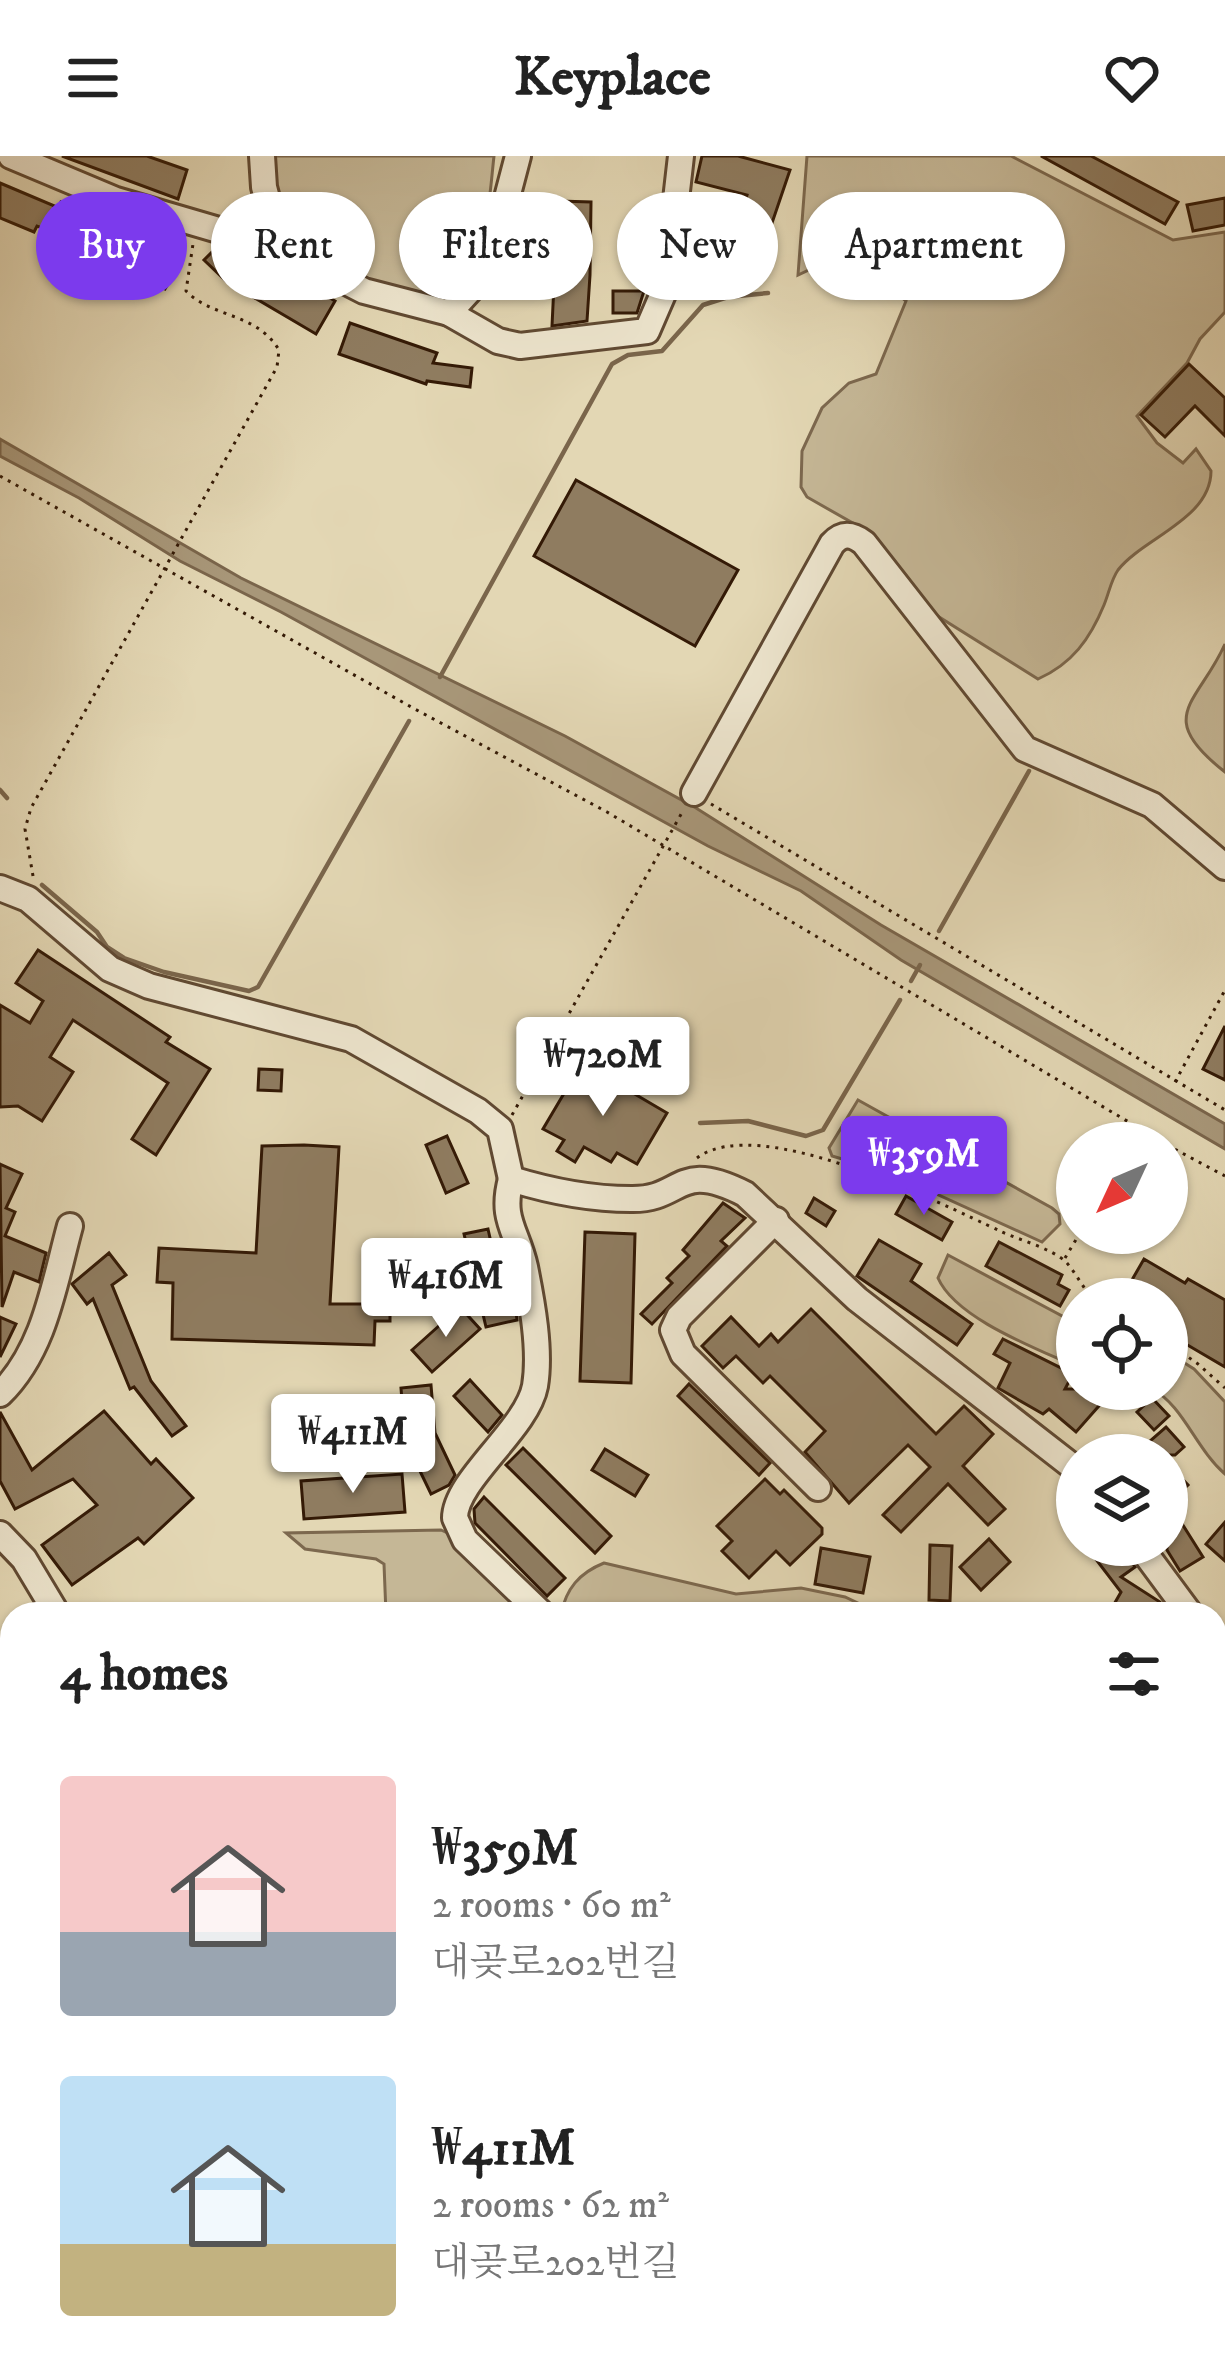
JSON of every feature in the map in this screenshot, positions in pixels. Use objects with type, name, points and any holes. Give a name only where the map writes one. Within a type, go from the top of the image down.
[{"type":"street","points":[[10,156],[116,200],[211,229]]},
{"type":"street","points":[[262,156],[264,192]]},
{"type":"street","points":[[449,314],[481,278],[518,156]]},
{"type":"street","points":[[375,294],[449,314],[498,341],[520,346],[647,331],[667,287],[681,156]]},
{"type":"street","points":[[694,793],[832,544],[839,537],[855,536],[1025,749],[1152,805],[1225,867]]},
{"type":"street","points":[[0,888],[28,899],[110,969],[149,986],[351,1039],[500,1129],[511,1179],[506,1219],[524,1265],[536,1378],[526,1408],[455,1508],[458,1528],[529,1602]]},
{"type":"street","points":[[511,1179],[542,1188],[635,1199],[691,1179],[725,1184],[745,1194],[856,1299],[1056,1454]]},
{"type":"street","points":[[776,1220],[679,1317],[673,1330],[683,1354],[818,1488]]},
{"type":"street","points":[[0,1394],[33,1349],[70,1226]]},
{"type":"street","points":[[0,1534],[24,1558],[50,1602]]},
{"type":"street","points":[[1154,1566],[1181,1602]]},
{"type":"path","points":[[28,899],[33,867],[26,829],[31,808],[166,571],[279,358],[267,334],[187,291],[198,225]]},
{"type":"path","points":[[0,476],[663,845],[1127,1122]]},
{"type":"path","points":[[500,1129],[516,1111],[694,793],[1225,1110]]},
{"type":"path","points":[[1175,1082],[1225,990]]},
{"type":"path","points":[[677,1183],[694,1161],[723,1146],[788,1151],[878,1175],[1064,1260],[1078,1278]]},
{"type":"path","points":[[1188,1156],[1225,1176]]},
{"type":"path","points":[[1064,1260],[1068,1254]]},
{"type":"path","points":[[1188,1357],[1225,1388]]},
{"type":"shaded area","points":[[267,156],[494,156],[490,192],[399,192],[399,290],[375,286],[375,192],[275,192]]},
{"type":"shaded area","points":[[807,156],[1011,156],[1173,240],[1225,232],[1225,312],[1200,339],[1187,363],[1137,416],[1157,443],[1183,463],[1196,449],[1211,471],[1208,488],[1188,515],[1118,570],[1086,639],[1061,666],[1038,679],[936,615],[865,530],[807,497],[801,487],[802,451],[822,408],[849,383],[876,374],[905,300],[1065,300],[1065,192],[804,192]]},
{"type":"shaded area","points":[[802,222],[802,273],[798,275]]},
{"type":"shaded area","points":[[0,439],[241,578],[565,736],[696,808],[881,925],[1225,1124],[1225,1149],[1188,1127],[1188,1122],[1179,1122],[901,960],[801,891],[708,846],[180,561],[0,456]]},
{"type":"shaded area","points":[[1225,644],[1225,772],[1203,753],[1186,723],[1194,696]]},
{"type":"shaded area","points":[[858,1100],[1052,1208],[1056,1228],[1042,1242],[890,1173],[832,1156],[829,1148]]},
{"type":"shaded area","points":[[948,1255],[1056,1313],[1056,1357],[962,1307],[938,1278]]},
{"type":"shaded area","points":[[1188,1365],[1225,1402],[1225,1474],[1175,1410],[1188,1410]]},
{"type":"shaded area","points":[[441,1530],[452,1535],[516,1602],[386,1602],[384,1564],[305,1549],[286,1533]]},
{"type":"shaded area","points":[[604,1563],[736,1594],[801,1588],[856,1602],[565,1602],[587,1572]]},
{"type":"building","points":[[62,156],[147,156],[187,170],[180,192],[159,192]]},
{"type":"building","points":[[702,156],[738,156],[790,170],[778,205],[778,192],[735,192],[696,182]]},
{"type":"building","points":[[1041,156],[1091,156],[1178,202],[1165,224]]},
{"type":"building","points":[[0,183],[36,198],[34,232],[0,218]]},
{"type":"building","points":[[1225,198],[1225,225],[1193,231],[1187,205]]},
{"type":"building","points":[[613,291],[617,291],[617,300],[641,300],[637,313],[613,313]]},
{"type":"building","points":[[258,300],[333,300],[316,334]]},
{"type":"building","points":[[553,300],[588,300],[587,321],[552,326]]},
{"type":"building","points":[[350,323],[437,353],[433,363],[472,368],[470,387],[426,384],[339,354]]},
{"type":"building","points":[[1189,364],[1225,398],[1225,436],[1195,406],[1165,437],[1141,415]]},
{"type":"building","points":[[576,480],[738,570],[695,646],[534,556]]},
{"type":"building","points":[[38,950],[210,1069],[156,1155],[132,1139],[168,1083],[73,1020],[50,1057],[73,1072],[42,1121],[18,1106],[0,1107],[0,1005],[30,1023],[43,1001],[16,983]]},
{"type":"building","points":[[1225,1026],[1225,1080],[1203,1069]]},
{"type":"building","points":[[582,1063],[667,1113],[637,1164],[617,1153],[611,1162],[584,1147],[575,1162],[557,1151],[564,1140],[543,1129]]},
{"type":"building","points":[[259,1069],[282,1070],[281,1091],[258,1090]]},
{"type":"building","points":[[447,1136],[468,1183],[446,1193],[426,1145]]},
{"type":"building","points":[[262,1146],[339,1147],[330,1304],[390,1304],[390,1321],[375,1321],[374,1345],[172,1339],[173,1283],[157,1282],[159,1248],[256,1253]]},
{"type":"building","points":[[0,1164],[22,1174],[6,1208],[15,1212],[5,1236],[46,1253],[39,1282],[14,1272],[2,1307]]},
{"type":"building","points":[[906,1196],[952,1222],[942,1240],[896,1214]]},
{"type":"building","points":[[814,1198],[835,1211],[826,1226],[806,1213]]},
{"type":"building","points":[[723,1203],[745,1218],[721,1241],[727,1246],[652,1324],[641,1314],[672,1283],[667,1278],[689,1256],[683,1250]]},
{"type":"building","points":[[488,1229],[505,1305],[515,1303],[517,1320],[486,1327],[464,1234]]},
{"type":"building","points":[[585,1232],[635,1234],[631,1383],[580,1381]]},
{"type":"building","points":[[879,1240],[921,1264],[911,1281],[972,1324],[957,1345],[857,1276]]},
{"type":"building","points":[[999,1242],[1062,1275],[1056,1278],[1056,1304],[986,1266]]},
{"type":"building","points":[[109,1253],[126,1275],[112,1285],[151,1381],[186,1426],[172,1436],[134,1387],[130,1389],[93,1299],[87,1304],[72,1284]]},
{"type":"building","points":[[1144,1259],[1176,1278],[1133,1278]]},
{"type":"building","points":[[1188,1279],[1225,1300],[1225,1367],[1188,1345]]},
{"type":"building","points":[[460,1307],[480,1329],[432,1372],[412,1350]]},
{"type":"building","points":[[811,1309],[936,1434],[964,1406],[993,1434],[963,1466],[1005,1509],[988,1525],[948,1484],[901,1532],[883,1515],[930,1467],[908,1445],[849,1503],[805,1452],[825,1431],[770,1376],[763,1383],[736,1356],[723,1368],[702,1346],[731,1317],[759,1346],[771,1334],[778,1342]]},
{"type":"building","points":[[0,1317],[16,1324],[0,1357]]},
{"type":"building","points":[[1003,1339],[1056,1366],[1056,1410],[1095,1410],[1076,1432],[1049,1409],[1043,1414],[998,1388],[1010,1363],[994,1354]]},
{"type":"building","points":[[470,1380],[502,1415],[488,1432],[454,1396]]},
{"type":"building","points":[[689,1384],[770,1463],[759,1475],[678,1396]]},
{"type":"building","points":[[431,1385],[435,1433],[455,1475],[449,1485],[431,1494],[405,1440],[401,1388]]},
{"type":"building","points":[[1163,1410],[1169,1416],[1154,1430],[1137,1412]]},
{"type":"building","points":[[104,1411],[151,1464],[156,1459],[193,1498],[144,1544],[138,1538],[72,1585],[42,1545],[97,1505],[73,1479],[15,1509],[0,1481],[0,1412],[32,1470]]},
{"type":"building","points":[[523,1448],[611,1536],[595,1553],[506,1465]]},
{"type":"building","points":[[605,1449],[648,1475],[635,1496],[592,1470]]},
{"type":"building","points":[[402,1474],[405,1512],[304,1519],[301,1481]]},
{"type":"building","points":[[765,1479],[780,1494],[784,1490],[822,1528],[822,1534],[790,1565],[776,1551],[749,1578],[722,1551],[732,1541],[717,1526]]},
{"type":"building","points":[[484,1497],[565,1578],[547,1596],[475,1523],[474,1509]]},
{"type":"building","points":[[1225,1522],[1225,1561],[1206,1544]]},
{"type":"building","points":[[1188,1533],[1203,1557],[1180,1571],[1177,1566],[1188,1566]]},
{"type":"building","points":[[989,1539],[1010,1562],[981,1590],[960,1567]]},
{"type":"building","points":[[930,1545],[952,1546],[950,1601],[929,1600]]},
{"type":"building","points":[[821,1548],[870,1557],[863,1593],[815,1584]]},
{"type":"building","points":[[1101,1566],[1134,1566],[1121,1577],[1160,1602],[1115,1602],[1121,1592]]},
{"type":"waterway","points":[[440,677],[612,364],[628,355],[662,351],[703,305],[719,300]]},
{"type":"waterway","points":[[42,885],[124,958],[249,991],[258,987],[409,721]]},
{"type":"waterway","points":[[939,931],[1029,771]]},
{"type":"waterway","points":[[0,790],[7,798]]},
{"type":"waterway","points":[[911,981],[920,965]]},
{"type":"waterway","points":[[700,1123],[748,1121],[806,1136],[823,1130],[900,1000]]}]
